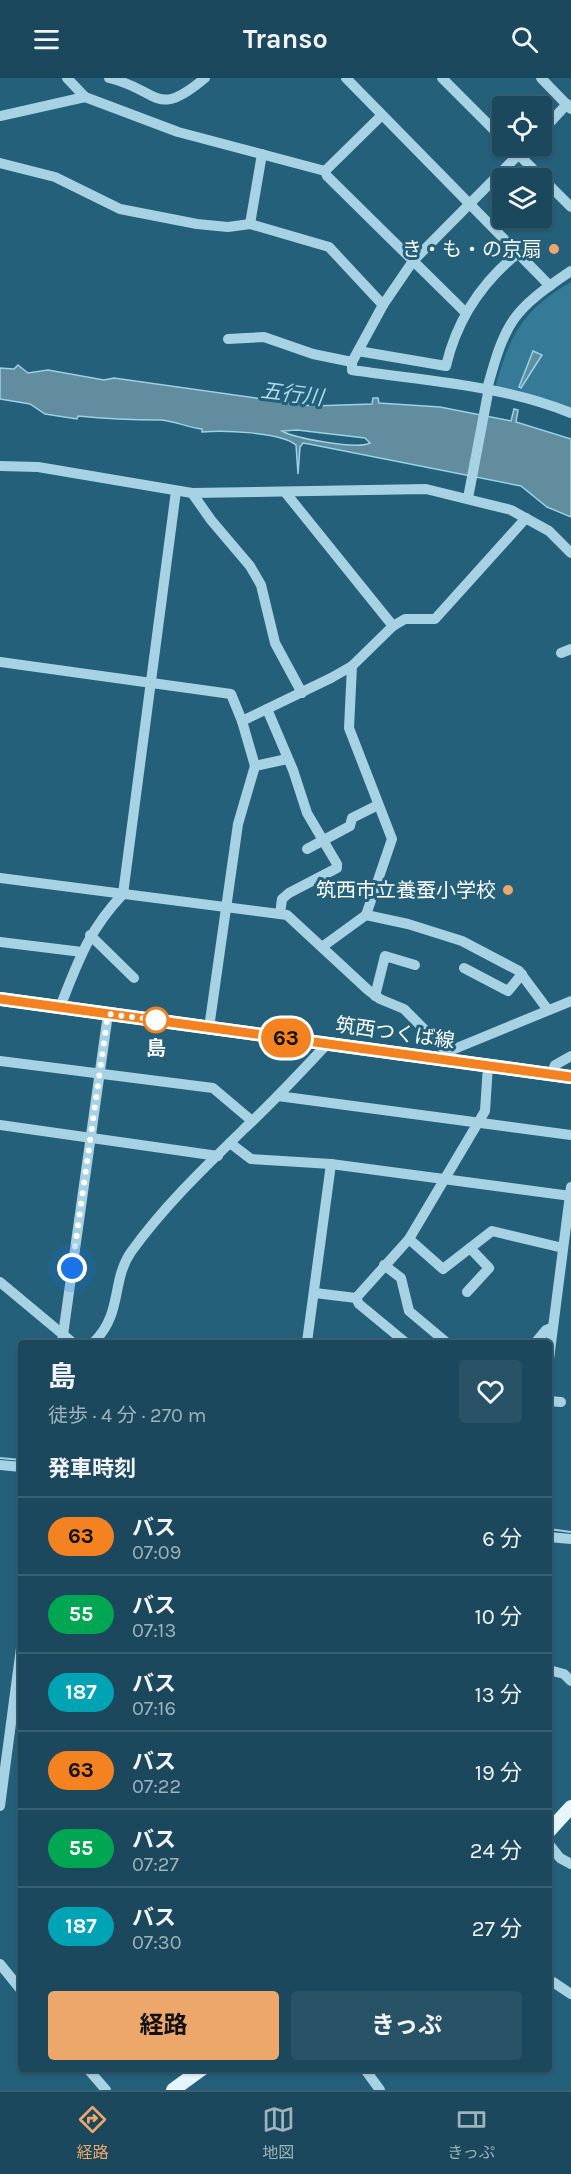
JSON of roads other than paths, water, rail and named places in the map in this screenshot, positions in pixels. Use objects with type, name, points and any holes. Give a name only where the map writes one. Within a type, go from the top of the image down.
[{"type":"main road","name":"筑西つくば線","points":[[0,999],[209,1028],[452,1056],[488,1065],[571,1077]]},
{"type":"main road","points":[[552,1828],[571,1807]]},
{"type":"main road","points":[[173,2090],[198,2072]]},
{"type":"street","points":[[67,78],[85,97],[178,132],[325,171]]},
{"type":"street","points":[[109,78],[166,102],[178,99],[205,78]]},
{"type":"street","points":[[346,78],[550,286]]},
{"type":"street","points":[[441,78],[492,128]]},
{"type":"street","points":[[542,79],[569,107],[552,122]]},
{"type":"street","points":[[0,116],[85,97]]},
{"type":"street","points":[[325,171],[381,116]]},
{"type":"street","points":[[250,224],[262,154]]},
{"type":"street","points":[[517,156],[412,261],[383,305],[352,362],[352,370],[538,401],[571,413]]},
{"type":"street","points":[[521,156],[571,207]]},
{"type":"street","points":[[0,163],[55,177],[120,209],[197,224],[228,226],[250,224],[329,247],[383,305]]},
{"type":"street","points":[[325,171],[327,176],[465,312]]},
{"type":"street","points":[[358,351],[446,366],[450,348],[465,312],[501,267],[518,253]]},
{"type":"street","points":[[468,496],[487,391],[499,345],[508,325],[532,298],[571,271]]},
{"type":"street","points":[[228,339],[264,337],[313,354],[352,362]]},
{"type":"street","points":[[0,466],[38,467],[192,493],[285,492],[316,489],[426,489],[468,496],[511,510],[549,531],[571,553]]},
{"type":"street","points":[[60,1007],[90,935],[101,917],[123,894],[176,491]]},
{"type":"street","points":[[285,492],[393,626]]},
{"type":"street","points":[[192,493],[211,520],[250,566],[261,585],[275,643],[302,693]]},
{"type":"street","points":[[243,721],[352,666],[393,626],[405,619],[435,619],[526,518]]},
{"type":"street","points":[[0,662],[231,694],[243,721],[255,766],[237,824],[209,1028]]},
{"type":"street","points":[[322,947],[366,915],[392,839],[349,728],[352,666]]},
{"type":"street","points":[[267,709],[307,813],[337,864],[337,868],[282,899],[280,914]]},
{"type":"street","points":[[255,766],[287,759]]},
{"type":"street","points":[[306,849],[350,826],[352,818],[378,805]]},
{"type":"street","points":[[0,878],[287,915],[375,996],[404,1009],[452,1056],[571,1001]]},
{"type":"street","points":[[366,915],[408,924],[462,941],[522,974],[548,1010]]},
{"type":"street","points":[[90,935],[134,978]]},
{"type":"street","points":[[0,942],[82,952]]},
{"type":"street","points":[[375,996],[385,957],[415,966]]},
{"type":"street","points":[[464,968],[508,991],[522,974]]},
{"type":"street","points":[[63,1338],[108,1014]]},
{"type":"street","points":[[96,1340],[108,1325],[117,1301],[123,1265],[132,1251],[182,1190],[278,1096],[328,1043]]},
{"type":"street","points":[[551,1074],[555,1065],[571,1056]]},
{"type":"street","points":[[0,1061],[213,1088],[252,1121]]},
{"type":"street","points":[[356,1298],[409,1239],[478,1123],[488,1100],[488,1065]]},
{"type":"street","points":[[278,1096],[571,1135]]},
{"type":"street","points":[[0,1125],[218,1155]]},
{"type":"street","points":[[230,1143],[251,1159],[331,1164],[571,1193],[551,1340]]},
{"type":"street","points":[[308,1340],[331,1164]]},
{"type":"street","points":[[409,1239],[443,1269],[492,1231],[563,1248]]},
{"type":"street","points":[[467,1292],[489,1268],[470,1248]]},
{"type":"street","points":[[384,1265],[401,1278],[409,1311],[444,1340]]},
{"type":"street","points":[[1,1285],[63,1338]]},
{"type":"street","points":[[315,1293],[356,1298]]},
{"type":"street","points":[[356,1298],[359,1304],[403,1340]]},
{"type":"street","points":[[538,1340],[546,1330],[553,1327]]},
{"type":"street","points":[[552,1401],[561,1402]]},
{"type":"street","points":[[0,1465],[18,1467]]},
{"type":"street","points":[[552,1537],[571,1539]]},
{"type":"street","points":[[0,1806],[18,1671]]},
{"type":"street","points":[[552,1671],[564,1674],[571,1681]]},
{"type":"street","points":[[552,1848],[560,1858],[571,1864]]},
{"type":"street","points":[[0,1964],[18,1986]]},
{"type":"street","points":[[553,1982],[571,1994]]},
{"type":"street","points":[[90,2072],[106,2090]]},
{"type":"street","points":[[367,2072],[380,2090]]},
{"type":"waterway","points":[[0,1458],[18,1460]]},
{"type":"waterway","points":[[552,1529],[571,1532]]},
{"type":"place","name":"き・も・の京扇","points":[[554,249]]},
{"type":"place","name":"筑西市立養蚕小学校","points":[[508,890]]},
{"type":"place","name":"島","points":[[156,1020]]},
{"type":"water label","name":"五行川","points":[[292,394]]}]
